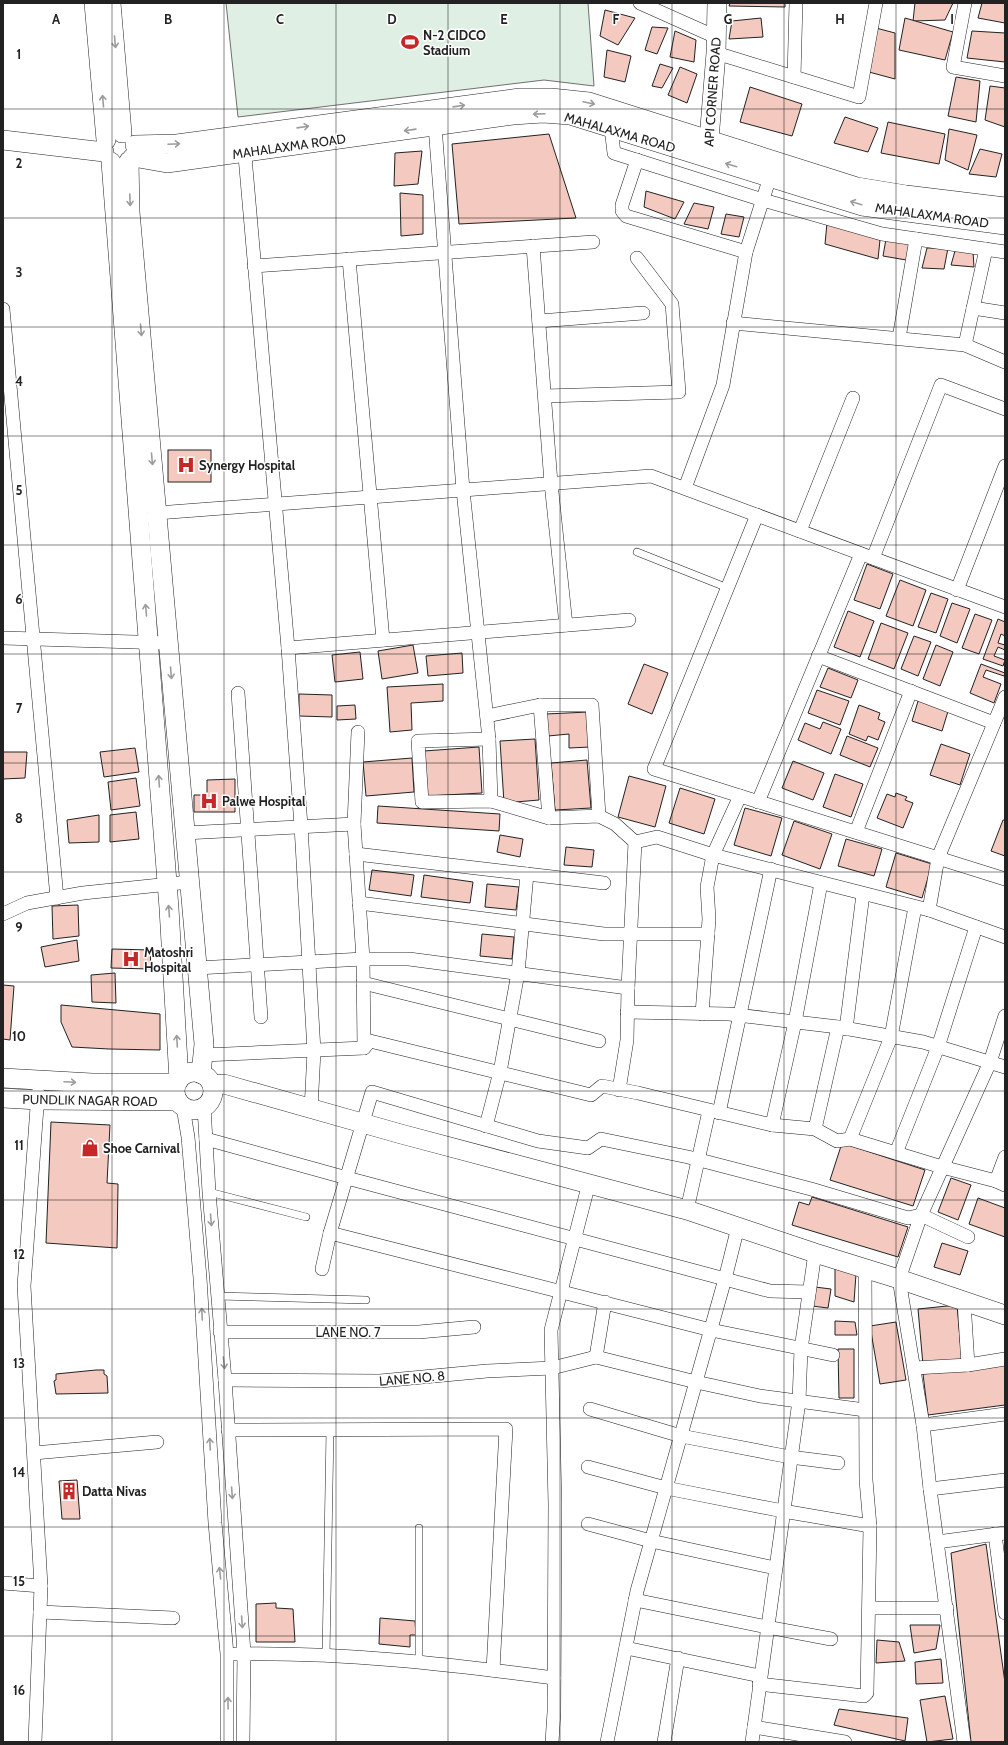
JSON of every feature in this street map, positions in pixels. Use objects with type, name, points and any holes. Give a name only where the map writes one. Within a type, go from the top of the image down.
[{"type":"street","points":[[94,3],[130,212],[197,968],[203,1055],[211,1097],[204,1107],[198,1110],[190,1110],[179,1093]]},
{"type":"street","points":[[111,3],[148,642],[167,884],[179,1093],[188,1137],[199,1267],[215,1523],[228,1654],[227,1742]]},
{"type":"street","points":[[640,3],[716,45],[794,77],[859,96],[876,3]]},
{"type":"street","name":"API CORNER ROAD","points":[[708,149],[716,45],[717,3]]},
{"type":"street","points":[[794,77],[796,3]]},
{"type":"street","points":[[965,3],[953,67],[1005,76]]},
{"type":"street","name":"MAHALAXMA ROAD","points":[[244,144],[520,98],[551,98],[589,102],[708,149],[770,177],[862,206],[1005,224]]},
{"type":"street","name":"MAHALAXMA ROAD","points":[[3,140],[120,150],[177,144],[244,144],[435,126],[513,115],[543,113],[570,115],[611,128],[708,149],[857,187],[906,195],[1005,207]]},
{"type":"street","points":[[435,126],[463,490],[489,739],[491,801]]},
{"type":"street","points":[[611,128],[614,153],[763,200],[882,234],[1005,252]]},
{"type":"street","points":[[244,144],[288,648],[301,826],[314,1050],[311,1108]]},
{"type":"street","points":[[637,160],[622,205],[622,211],[626,216],[746,252]]},
{"type":"street","points":[[685,488],[723,385],[746,252],[770,177]]},
{"type":"street","points":[[898,338],[916,239]]},
{"type":"street","points":[[254,266],[593,242]]},
{"type":"street","points":[[533,246],[551,483],[566,625]]},
{"type":"street","points":[[965,345],[986,249]]},
{"type":"street","points":[[545,396],[678,392],[672,304],[636,258]]},
{"type":"street","points":[[349,259],[383,640]]},
{"type":"street","points":[[973,308],[1005,313]]},
{"type":"street","points":[[3,309],[57,898]]},
{"type":"street","points":[[539,321],[643,313]]},
{"type":"street","points":[[733,323],[965,345],[1005,362]]},
{"type":"street","points":[[758,802],[818,656],[867,556],[941,385],[1005,410]]},
{"type":"street","points":[[800,531],[853,398]]},
{"type":"street","points":[[957,590],[1005,466]]},
{"type":"street","points":[[157,513],[651,476],[1005,608]]},
{"type":"street","points":[[757,515],[654,769],[1005,879]]},
{"type":"street","points":[[288,648],[629,620]]},
{"type":"street","points":[[3,638],[168,643]]},
{"type":"street","points":[[818,656],[994,723]]},
{"type":"street","points":[[856,832],[911,691]]},
{"type":"street","points":[[238,693],[262,1017]]},
{"type":"street","points":[[929,910],[938,858],[1005,697]]},
{"type":"street","points":[[487,716],[540,705],[592,705],[598,816]]},
{"type":"street","points":[[540,705],[549,818]]},
{"type":"street","points":[[358,732],[354,824],[363,958],[364,1048]]},
{"type":"street","points":[[489,739],[418,741],[422,802],[491,801],[549,818],[598,816],[615,824],[635,842]]},
{"type":"street","points":[[702,1014],[709,919],[707,887],[713,855],[740,796]]},
{"type":"street","points":[[185,833],[354,824]]},
{"type":"street","points":[[635,842],[657,837],[713,855],[929,910],[1005,938]]},
{"type":"street","points":[[619,1090],[627,1040],[630,935],[635,842]]},
{"type":"street","points":[[356,854],[604,883]]},
{"type":"street","points":[[687,1210],[699,1159],[714,1112],[740,1016],[771,869]]},
{"type":"street","points":[[486,1126],[500,1072],[518,973],[527,874]]},
{"type":"street","points":[[3,914],[27,903],[83,893],[189,882]]},
{"type":"street","points":[[772,1125],[795,1022],[821,883]]},
{"type":"street","points":[[815,1129],[842,1028],[863,894]]},
{"type":"street","points":[[359,903],[604,934],[708,934]]},
{"type":"street","points":[[850,1138],[892,1037],[915,907]]},
{"type":"street","points":[[896,1153],[938,1047],[976,927]]},
{"type":"street","points":[[197,968],[363,958],[409,958],[628,988]]},
{"type":"street","points":[[363,983],[600,1041]]},
{"type":"street","points":[[627,1012],[740,1016],[842,1028],[923,1042],[1005,1067]]},
{"type":"street","points":[[964,1742],[930,1489],[923,1425],[899,1279],[921,1215],[990,1062],[1005,1016]]},
{"type":"street","points":[[203,1055],[364,1048],[370,1041],[591,1095],[602,1086],[772,1125],[815,1129],[837,1141],[850,1138],[942,1167],[1001,1183],[1005,1157]]},
{"type":"street","points":[[179,1093],[186,1074],[193,1072],[207,1079],[363,1123],[687,1210],[815,1253],[899,1279],[1005,1316]]},
{"type":"street","name":"PUNDLIK NAGAR ROAD","points":[[3,1078],[92,1083],[179,1093]]},
{"type":"street","points":[[35,1742],[42,1586],[24,1286],[39,1080]]},
{"type":"street","points":[[322,1269],[330,1234],[372,1092],[538,1141],[564,1146],[588,1148],[601,1139],[699,1159],[811,1189],[908,1218],[921,1215],[968,1237]]},
{"type":"street","name":"PUNDLIK NAGAR ROAD","points":[[3,1098],[38,1100],[179,1093]]},
{"type":"street","points":[[204,1107],[209,1192],[225,1380],[244,1654],[244,1742]]},
{"type":"street","points":[[206,1139],[770,1291],[809,1292]]},
{"type":"street","points":[[552,1742],[555,1504],[551,1330],[589,1183]]},
{"type":"street","points":[[607,1742],[635,1600],[711,1330],[738,1227]]},
{"type":"street","points":[[330,1234],[605,1302],[711,1330],[833,1355]]},
{"type":"street","points":[[752,1742],[790,1457],[799,1401],[801,1349],[815,1253]]},
{"type":"street","points":[[199,1267],[215,1265]]},
{"type":"street","points":[[626,1648],[678,1658],[760,1680],[864,1696],[866,1695],[870,1608],[870,1526],[866,1480],[866,1269]]},
{"type":"street","points":[[605,1302],[596,1357],[760,1396],[865,1410]]},
{"type":"street","points":[[964,1302],[968,1365]]},
{"type":"street","name":"LANE NO. 7","points":[[220,1332],[419,1332],[474,1327]]},
{"type":"street","name":"LANE NO. 8","points":[[225,1380],[380,1381],[487,1371],[552,1368],[596,1357]]},
{"type":"street","points":[[914,1368],[968,1365],[1005,1359]]},
{"type":"street","points":[[590,1409],[681,1436],[790,1457],[838,1463]]},
{"type":"street","points":[[923,1425],[1005,1414]]},
{"type":"street","points":[[228,1430],[506,1429],[493,1670]]},
{"type":"street","points":[[34,1453],[157,1442]]},
{"type":"street","points":[[588,1467],[666,1488],[870,1526]]},
{"type":"street","points":[[930,1489],[1005,1480]]},
{"type":"street","points":[[588,1524],[651,1541],[775,1568]]},
{"type":"street","points":[[937,1542],[1000,1534],[1005,1613]]},
{"type":"street","points":[[3,1583],[42,1586]]},
{"type":"street","points":[[635,1600],[831,1639]]},
{"type":"street","points":[[870,1608],[947,1608]]},
{"type":"street","points":[[40,1612],[173,1618]]},
{"type":"street","points":[[228,1654],[360,1656],[554,1678]]},
{"type":"street","points":[[664,1742],[678,1658]]},
{"type":"street","points":[[754,1727],[844,1742]]},
{"type":"lane","points":[[637,552],[728,588]]},
{"type":"lane","points":[[209,1192],[306,1217]]},
{"type":"lane","points":[[218,1296],[366,1300]]},
{"type":"lane","points":[[326,1656],[330,1430]]},
{"type":"lane","points":[[419,1528],[419,1662]]},
{"type":"green space","name":"N-2 CIDCO Stadium","points":[[226,3],[588,3],[594,86],[544,80],[238,117]]},
{"type":"building","points":[[730,3],[785,3],[785,7],[729,6]]},
{"type":"building","points":[[915,3],[953,3],[945,20],[913,21]]},
{"type":"building","points":[[982,3],[1005,3],[1005,23],[978,18]]},
{"type":"building","points":[[605,10],[635,18],[618,45],[600,36]]},
{"type":"building","points":[[761,18],[763,37],[729,39],[732,21]]},
{"type":"building","points":[[905,18],[953,32],[945,60],[899,50]]},
{"type":"building","points":[[652,27],[668,28],[657,54],[645,50]]},
{"type":"building","points":[[876,28],[895,33],[895,79],[869,72]]},
{"type":"building","points":[[675,31],[696,40],[694,62],[670,57]]},
{"type":"building","points":[[972,31],[1005,33],[1005,62],[967,58]]},
{"type":"building","points":[[607,50],[631,56],[625,82],[604,77]]},
{"type":"building","points":[[660,64],[673,68],[662,88],[652,86]]},
{"type":"building","points":[[680,67],[697,74],[687,103],[668,95]]},
{"type":"building","points":[[956,77],[980,81],[976,122],[948,116]]},
{"type":"building","points":[[990,86],[1005,88],[1005,127],[985,120]]},
{"type":"building","points":[[750,87],[802,104],[792,136],[740,122]]},
{"type":"building","points":[[845,117],[878,128],[868,152],[834,143]]},
{"type":"building","points":[[888,122],[945,134],[939,164],[881,153]]},
{"type":"building","points":[[949,129],[977,135],[968,170],[945,160]]},
{"type":"building","points":[[549,134],[576,218],[459,224],[452,144]]},
{"type":"building","points":[[980,149],[1002,154],[996,177],[969,174]]},
{"type":"building","points":[[422,151],[418,184],[394,186],[395,153]]},
{"type":"building","points":[[646,191],[684,202],[675,219],[644,207]]},
{"type":"building","points":[[400,193],[423,195],[423,234],[401,236]]},
{"type":"building","points":[[694,203],[714,207],[708,229],[684,224]]},
{"type":"building","points":[[726,214],[744,217],[739,237],[721,234]]},
{"type":"building","points":[[827,223],[880,240],[878,259],[825,244]]},
{"type":"building","points":[[908,238],[912,261],[883,256],[886,239]]},
{"type":"building","points":[[927,248],[948,248],[944,269],[922,268]]},
{"type":"building","points":[[955,251],[973,252],[974,267],[951,265]]},
{"type":"building","points":[[168,450],[211,450],[211,482],[168,482]]},
{"type":"building","points":[[867,564],[893,574],[880,609],[854,600]]},
{"type":"building","points":[[900,580],[926,590],[913,626],[886,616]]},
{"type":"building","points":[[931,593],[948,599],[936,633],[918,627]]},
{"type":"building","points":[[952,603],[970,609],[957,643],[940,636]]},
{"type":"building","points":[[848,611],[874,621],[860,657],[834,647]]},
{"type":"building","points":[[975,614],[992,620],[979,654],[962,648]]},
{"type":"building","points":[[998,619],[1005,622],[1005,636],[1001,634],[998,643],[1005,645],[1005,650],[998,647],[994,656],[1005,660],[1003,666],[983,659]]},
{"type":"building","points":[[881,623],[908,633],[894,669],[868,659]]},
{"type":"building","points":[[914,636],[931,642],[918,676],[901,669]]},
{"type":"building","points":[[413,645],[418,673],[382,679],[378,651]]},
{"type":"building","points":[[936,645],[953,652],[940,686],[923,679]]},
{"type":"building","points":[[360,652],[363,679],[335,682],[332,655]]},
{"type":"building","points":[[462,653],[463,673],[428,676],[426,656]]},
{"type":"building","points":[[644,664],[668,673],[652,714],[628,704]]},
{"type":"building","points":[[981,664],[1005,673],[1004,676],[986,670],[983,677],[1001,684],[994,703],[970,693]]},
{"type":"building","points":[[828,668],[858,680],[851,698],[820,687]]},
{"type":"building","points":[[443,684],[443,701],[411,703],[412,730],[390,732],[387,687]]},
{"type":"building","points":[[817,690],[849,701],[840,725],[808,713]]},
{"type":"building","points":[[299,694],[332,695],[332,717],[299,716]]},
{"type":"building","points":[[919,698],[949,708],[942,731],[912,721]]},
{"type":"building","points":[[355,705],[356,719],[337,720],[337,706]]},
{"type":"building","points":[[859,705],[880,713],[878,719],[885,722],[878,740],[868,736],[866,741],[849,734]]},
{"type":"building","points":[[588,712],[590,747],[569,748],[569,734],[548,736],[546,714]]},
{"type":"building","points":[[823,722],[841,729],[831,754],[798,740],[805,723],[820,729]]},
{"type":"building","points":[[847,736],[878,748],[870,767],[840,755]]},
{"type":"building","points":[[535,739],[539,800],[504,803],[500,741]]},
{"type":"building","points":[[941,744],[970,754],[960,785],[930,775]]},
{"type":"building","points":[[479,747],[482,793],[427,796],[424,751]]},
{"type":"building","points":[[135,748],[139,772],[104,777],[100,752]]},
{"type":"building","points":[[3,752],[27,752],[25,778],[3,779]]},
{"type":"building","points":[[412,758],[414,792],[366,796],[363,762]]},
{"type":"building","points":[[587,760],[591,808],[555,810],[551,763]]},
{"type":"building","points":[[793,761],[824,773],[813,800],[782,788]]},
{"type":"building","points":[[835,774],[863,784],[851,817],[823,807]]},
{"type":"building","points":[[629,776],[666,786],[655,827],[618,817]]},
{"type":"building","points":[[136,778],[140,806],[111,810],[108,782]]},
{"type":"building","points":[[235,779],[235,812],[194,812],[194,795],[207,795],[207,780]]},
{"type":"building","points":[[680,788],[715,799],[704,834],[669,823]]},
{"type":"building","points":[[896,793],[907,797],[905,800],[913,803],[903,828],[877,818],[887,794],[895,797]]},
{"type":"building","points":[[378,806],[500,814],[499,831],[377,823]]},
{"type":"building","points":[[745,808],[782,818],[771,856],[734,845]]},
{"type":"building","points":[[136,812],[139,839],[110,842],[110,815]]},
{"type":"building","points":[[99,815],[99,842],[69,843],[67,820]]},
{"type":"building","points":[[1003,820],[1005,820],[1005,856],[991,851]]},
{"type":"building","points":[[794,821],[832,834],[820,869],[782,855]]},
{"type":"building","points":[[500,835],[523,839],[520,857],[497,852]]},
{"type":"building","points":[[846,839],[882,849],[874,876],[838,866]]},
{"type":"building","points":[[566,847],[594,850],[592,867],[564,865]]},
{"type":"building","points":[[896,853],[932,864],[922,898],[886,887]]},
{"type":"building","points":[[372,870],[414,875],[411,896],[369,890]]},
{"type":"building","points":[[424,875],[473,882],[470,903],[421,897]]},
{"type":"building","points":[[487,884],[519,887],[516,910],[485,907]]},
{"type":"building","points":[[78,905],[79,936],[53,939],[52,906]]},
{"type":"building","points":[[482,934],[514,937],[512,959],[480,956]]},
{"type":"building","points":[[77,940],[79,961],[45,967],[41,947]]},
{"type":"building","points":[[112,949],[151,950],[150,969],[111,968]]},
{"type":"building","points":[[115,973],[116,1003],[92,1002],[91,975]]},
{"type":"building","points":[[3,985],[14,986],[10,1040],[3,1039]]},
{"type":"building","points":[[61,1005],[160,1014],[160,1050],[72,1047],[61,1022]]},
{"type":"building","points":[[51,1122],[110,1125],[107,1183],[118,1184],[117,1248],[46,1243]]},
{"type":"building","points":[[842,1143],[925,1170],[913,1206],[830,1180]]},
{"type":"building","points":[[951,1178],[971,1185],[958,1220],[938,1212]]},
{"type":"building","points":[[812,1197],[908,1227],[898,1257],[792,1225],[799,1202],[809,1205]]},
{"type":"building","points":[[978,1198],[1005,1208],[1005,1237],[969,1224]]},
{"type":"building","points":[[942,1243],[968,1251],[960,1275],[934,1267]]},
{"type":"building","points":[[835,1267],[856,1274],[854,1302],[835,1296]]},
{"type":"building","points":[[815,1287],[831,1289],[828,1308],[812,1306]]},
{"type":"building","points":[[957,1305],[962,1362],[923,1365],[918,1309]]},
{"type":"building","points":[[835,1321],[855,1322],[857,1335],[835,1335]]},
{"type":"building","points":[[896,1322],[906,1380],[880,1384],[870,1326]]},
{"type":"building","points":[[838,1349],[854,1349],[854,1398],[839,1398]]},
{"type":"building","points":[[1005,1364],[1005,1405],[928,1415],[923,1374]]},
{"type":"building","points":[[104,1370],[104,1374],[107,1376],[108,1393],[56,1394],[54,1381],[56,1380],[56,1374]]},
{"type":"building","name":"Datta Nivas","points":[[77,1480],[80,1519],[62,1519],[59,1481]]},
{"type":"building","points":[[986,1544],[1005,1683],[1005,1742],[971,1742],[951,1553]]},
{"type":"building","points":[[276,1603],[276,1608],[293,1609],[295,1642],[256,1642],[256,1604]]},
{"type":"building","points":[[380,1618],[415,1621],[416,1635],[410,1635],[410,1647],[379,1644]]},
{"type":"building","points":[[910,1625],[940,1625],[936,1649],[914,1653]]},
{"type":"building","points":[[877,1640],[899,1642],[905,1661],[876,1663]]},
{"type":"building","points":[[941,1659],[943,1683],[916,1684],[915,1662]]},
{"type":"building","points":[[945,1696],[953,1739],[927,1742],[920,1700]]},
{"type":"building","points":[[839,1709],[908,1718],[905,1741],[834,1725]]},
{"type":"place","name":"N-2 CIDCO Stadium","points":[[410,42]]},
{"type":"place","name":"Synergy Hospital","points":[[186,465]]},
{"type":"place","name":"Palwe Hospital","points":[[209,801]]},
{"type":"place","name":"Matoshri Hospital","points":[[131,959]]},
{"type":"place","name":"Shoe Carnival","points":[[90,1148]]},
{"type":"place","name":"Datta Nivas","points":[[69,1491]]}]
